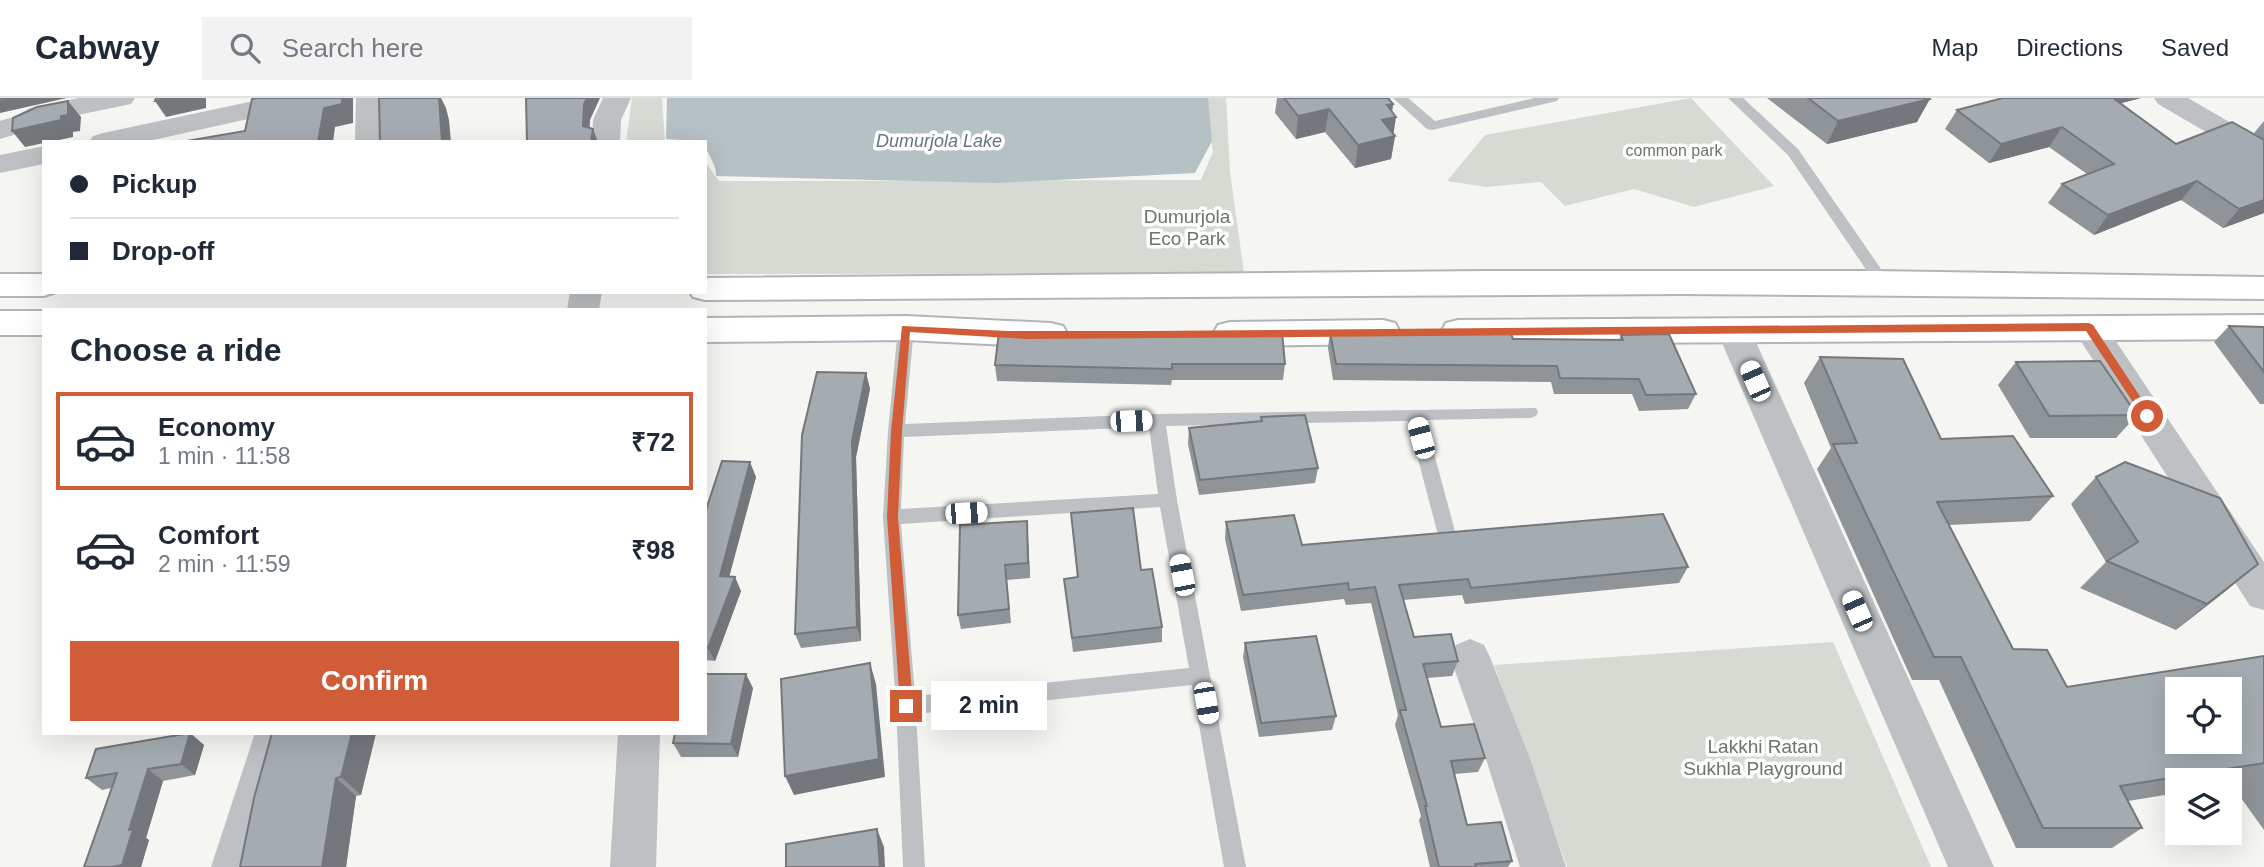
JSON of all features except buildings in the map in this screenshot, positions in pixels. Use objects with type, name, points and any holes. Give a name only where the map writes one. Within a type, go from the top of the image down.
[{"type":"main road","points":[[707,289],[1250,284],[1883,283],[2264,288]]},
{"type":"main road","points":[[0,285],[42,285]]},
{"type":"main road","points":[[0,323],[42,323]]},
{"type":"main road","points":[[1193,334],[2264,327]]},
{"type":"main road","points":[[707,330],[906,328],[1027,335],[1082,335]]},
{"type":"street","points":[[0,130],[27,122],[42,106],[121,98]]},
{"type":"street","points":[[111,140],[245,105],[307,98]]},
{"type":"street","points":[[369,140],[370,98]]},
{"type":"street","points":[[606,140],[607,120],[617,98]]},
{"type":"street","points":[[2168,98],[2264,153]]},
{"type":"street","points":[[0,164],[42,155]]},
{"type":"street","points":[[2089,327],[2264,594]]},
{"type":"street","points":[[1733,330],[1971,867]]},
{"type":"street","points":[[1470,657],[1508,759],[1543,867]]},
{"type":"street","points":[[234,867],[275,735]]},
{"type":"street","points":[[632,867],[639,735]]},
{"type":"lane","points":[[1400,98],[1432,126],[1552,98]]},
{"type":"lane","points":[[1735,98],[1793,152],[1883,283]]},
{"type":"lane","points":[[906,328],[896,431],[892,517],[906,706],[914,867]]},
{"type":"lane","points":[[896,431],[1157,420],[1530,412]]},
{"type":"lane","points":[[1415,415],[1446,531]]},
{"type":"lane","points":[[1157,420],[1168,499],[1235,867]]},
{"type":"lane","points":[[892,517],[1168,499]]},
{"type":"lane","points":[[906,706],[1201,675]]},
{"type":"green space","points":[[632,98],[662,98],[665,140],[626,140]]},
{"type":"green space","name":"Dumurjola Eco Park","points":[[1205,98],[1226,98],[1230,172],[1244,273],[707,274],[707,165],[719,181],[1201,180],[1213,152]]},
{"type":"green space","name":"common park","points":[[1691,98],[1774,186],[1694,207],[1634,189],[1565,206],[1541,182],[1486,187],[1447,181],[1485,135]]},
{"type":"green space","name":"Lakkhi Ratan Sukhla Playground","points":[[1833,642],[1931,867],[1567,867],[1494,665]]},
{"type":"water","name":"Dumurjola Lake","points":[[667,98],[1208,98],[1212,141],[1195,173],[996,183],[716,176],[715,166],[707,150],[707,140],[666,139]]},
{"type":"route","points":[[906,706],[892,517],[896,431],[906,328],[1027,335],[2089,327],[2147,416]]}]
